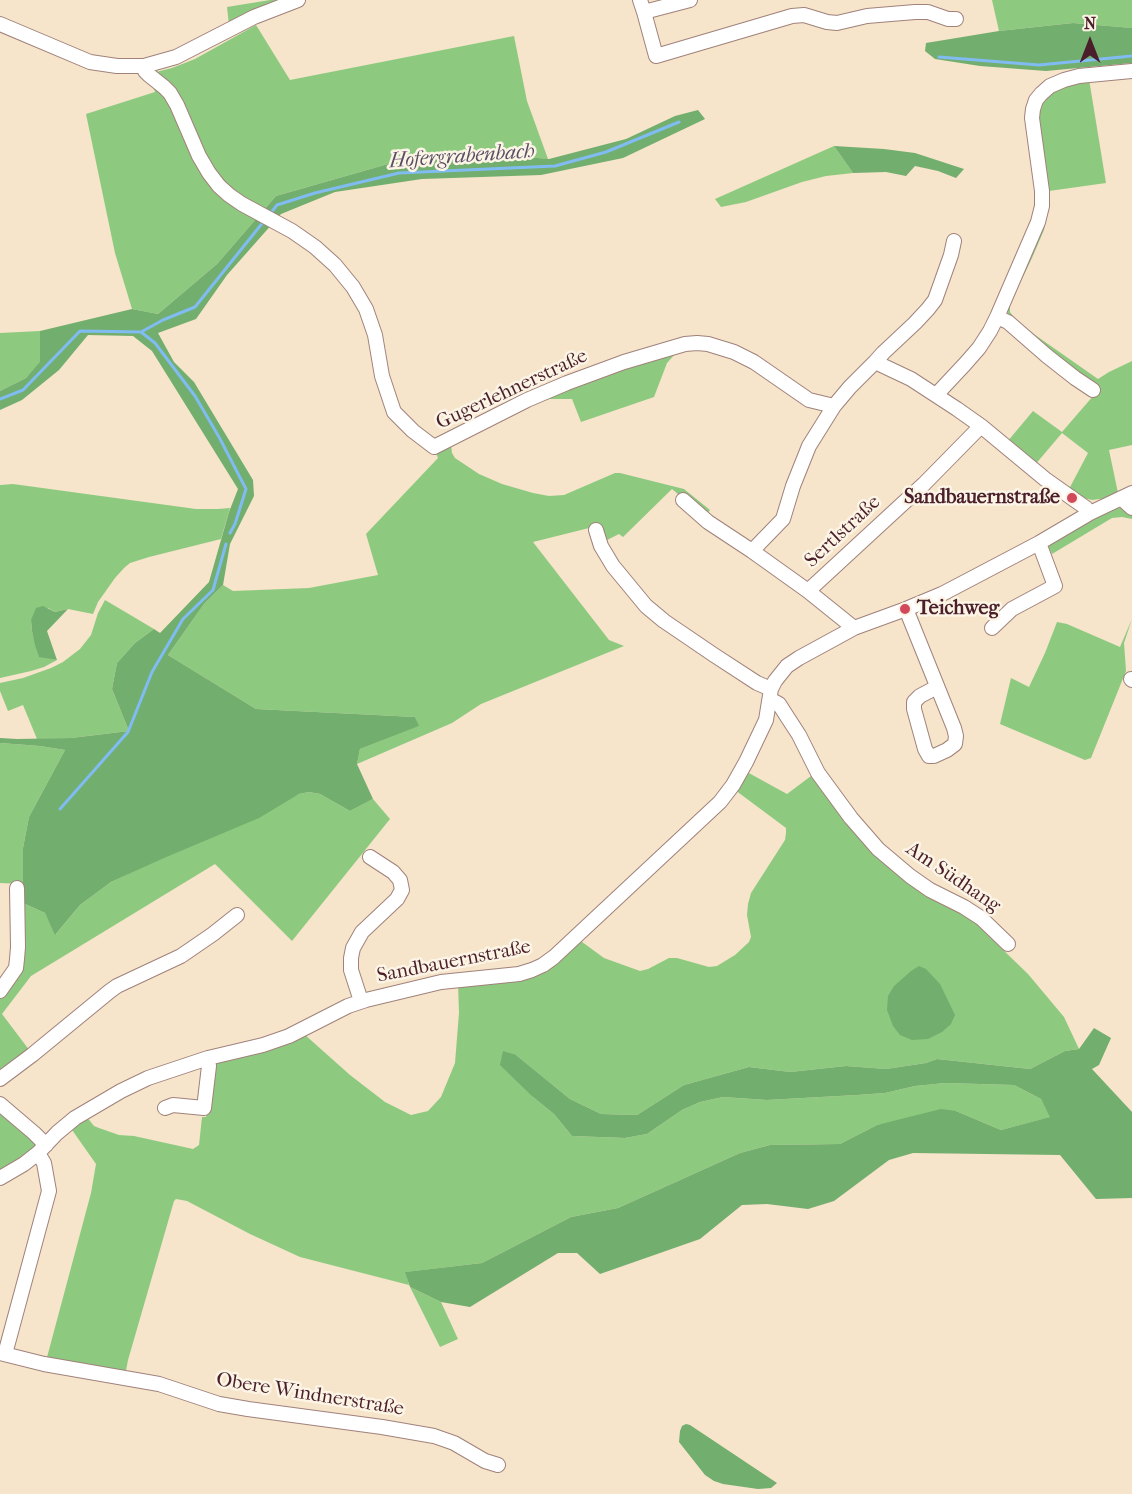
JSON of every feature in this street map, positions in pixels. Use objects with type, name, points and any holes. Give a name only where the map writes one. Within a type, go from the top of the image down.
[{"type":"street","points":[[0,24],[90,62],[117,66],[144,66],[176,57],[254,17],[298,0]]},
{"type":"street","points":[[690,0],[642,6],[656,56],[792,16],[804,15],[837,23],[867,16],[927,12],[948,19],[956,19]]},
{"type":"street","name":"Gugerlehnerstraße","points":[[144,66],[148,75],[170,93],[199,156],[219,186],[242,204],[315,247],[335,265],[353,287],[366,309],[375,335],[382,376],[394,412],[413,431],[435,447],[527,400],[567,383],[624,362],[685,344],[708,344],[734,352],[754,362],[809,400],[834,406]]},
{"type":"street","points":[[936,395],[979,348],[997,317],[1038,222],[1042,206],[1041,174],[1032,118],[1036,100],[1050,86],[1064,80],[1079,76],[1132,71]]},
{"type":"street","points":[[752,551],[783,519],[809,446],[834,406],[935,300],[954,241]]},
{"type":"street","points":[[997,317],[1008,322],[1056,364],[1093,390]]},
{"type":"street","points":[[875,362],[904,375],[981,426],[1090,513]]},
{"type":"street","name":"Sertlstraße","points":[[808,591],[924,484],[981,426]]},
{"type":"street","name":"Sandbauernstraße","points":[[0,1178],[24,1164],[75,1118],[148,1078],[208,1058],[263,1045],[289,1036],[361,1001],[441,982],[519,974],[543,965],[720,802],[734,785],[758,738],[766,720],[775,681],[781,672],[799,658],[854,628],[942,594],[1126,495],[1132,508]]},
{"type":"street","name":"Sertlstraße","points":[[683,500],[708,522],[808,591],[854,628]]},
{"type":"street","points":[[596,530],[601,546],[613,566],[646,606],[664,621],[771,694]]},
{"type":"street","points":[[992,628],[1012,609],[1055,586],[1039,543]]},
{"type":"street","points":[[906,609],[954,728],[956,736],[955,744],[947,750],[929,756],[924,749],[914,702],[937,687]]},
{"type":"street","name":"Am Südhang","points":[[771,694],[799,735],[818,773],[851,819],[878,849],[930,890],[981,918],[1008,944]]},
{"type":"street","points":[[361,1001],[351,970],[353,948],[362,932],[397,899],[402,890],[400,880],[393,872],[370,857]]},
{"type":"street","points":[[0,991],[16,968],[17,888]]},
{"type":"street","points":[[0,1079],[117,986],[181,956],[237,915]]},
{"type":"street","points":[[165,1108],[173,1106],[204,1108],[208,1058]]},
{"type":"street","points":[[0,1104],[34,1133],[42,1149]]},
{"type":"street","name":"Obere Windnerstraße","points":[[42,1149],[49,1191],[3,1354],[44,1364],[159,1384],[219,1404],[434,1436],[454,1443],[485,1461],[498,1465]]},
{"type":"green space","points":[[282,0],[229,25],[227,7]]},
{"type":"green space","points":[[992,0],[1132,0],[1132,28],[1073,23],[999,31]]},
{"type":"green space","points":[[1073,23],[1132,28],[1132,63],[1046,71],[980,66],[935,59],[925,51],[926,43],[999,31]]},
{"type":"green space","points":[[256,25],[290,80],[514,36],[527,101],[548,159],[467,152],[388,164],[276,196],[217,264],[158,314],[132,309],[115,253],[86,114],[155,92],[148,74],[195,59]]},
{"type":"green space","points":[[1089,79],[1106,183],[1049,191],[1044,230],[1010,304],[1010,312],[1018,323],[1098,379],[1132,361],[1132,445],[1109,450],[1118,493],[1108,498],[1092,500],[1068,491],[1088,453],[1062,433],[1034,466],[1007,442],[1033,411],[1062,432],[1094,395],[1012,320],[1008,313],[1008,307],[1041,228],[1036,111],[1049,90]]},
{"type":"green space","points":[[698,110],[705,119],[623,158],[541,175],[422,179],[335,192],[281,214],[227,275],[196,319],[158,333],[174,362],[194,382],[253,480],[254,496],[230,544],[223,585],[204,604],[168,655],[256,709],[415,717],[419,726],[360,749],[357,764],[373,799],[350,811],[320,794],[309,792],[299,794],[259,818],[111,882],[80,905],[55,935],[45,913],[23,903],[23,848],[29,817],[65,750],[0,743],[0,738],[71,738],[129,731],[112,689],[117,663],[135,643],[154,629],[160,633],[209,582],[238,489],[152,351],[133,336],[88,335],[59,370],[22,400],[0,410],[0,391],[26,378],[40,362],[40,331],[132,309],[158,314],[217,264],[276,196],[388,164],[467,152],[549,159],[626,139],[675,116]]},
{"type":"green space","points":[[834,146],[853,173],[802,182],[746,202],[721,207],[715,199]]},
{"type":"green space","points":[[834,146],[915,153],[964,169],[956,178],[915,166],[906,176],[886,172],[853,173]]},
{"type":"green space","points":[[40,331],[41,362],[26,378],[0,391],[0,333]]},
{"type":"green space","points":[[689,346],[714,347],[739,357],[760,368],[787,389],[786,391],[740,359],[705,348],[690,348],[677,352],[667,363],[654,397],[581,422],[572,399],[540,400],[499,418],[451,445],[455,458],[479,474],[533,493],[549,496],[564,495],[615,473],[620,473],[684,489],[710,510],[705,517],[672,489],[623,537],[619,534],[603,542],[598,528],[593,527],[533,542],[609,640],[624,646],[481,704],[452,723],[357,764],[360,749],[418,726],[415,717],[256,709],[168,655],[204,604],[223,585],[233,591],[309,588],[378,575],[366,534],[438,458],[435,450],[536,399],[569,385],[672,349]]},
{"type":"green space","points":[[13,484],[196,509],[230,508],[221,539],[130,563],[115,578],[98,602],[93,614],[68,609],[55,612],[48,608],[31,620],[39,656],[57,660],[44,667],[0,678],[0,485]]},
{"type":"green space","points":[[1118,507],[1132,513],[1132,519],[1112,518],[1052,554],[1047,544],[1091,517]]},
{"type":"green space","points":[[105,600],[154,629],[135,643],[117,663],[112,689],[129,731],[71,738],[37,739],[23,705],[8,711],[0,691],[0,683],[51,668],[80,649],[91,635]]},
{"type":"green space","points":[[43,606],[55,612],[68,609],[47,631],[57,660],[39,657],[35,645],[31,620],[36,608]]},
{"type":"green space","points":[[1132,619],[1124,643],[1126,671],[1091,758],[1085,760],[1000,724],[1011,678],[1029,687],[1057,622],[1067,624],[1120,647]]},
{"type":"green space","points":[[0,743],[65,750],[29,817],[23,848],[23,884],[0,883]]},
{"type":"green space","points":[[747,772],[787,794],[815,773],[876,853],[966,914],[1028,974],[1064,1017],[1079,1049],[1065,1051],[1030,1069],[937,1059],[926,1063],[886,1069],[846,1066],[790,1072],[749,1067],[684,1085],[637,1115],[601,1114],[570,1099],[516,1055],[533,1097],[554,1114],[572,1136],[625,1138],[647,1134],[682,1110],[700,1102],[723,1097],[767,1100],[857,1095],[885,1093],[915,1086],[945,1083],[1014,1085],[1041,1099],[1051,1117],[1001,1130],[956,1111],[877,1125],[840,1144],[770,1145],[740,1153],[618,1208],[571,1217],[482,1263],[406,1272],[409,1285],[300,1257],[187,1201],[176,1199],[125,1376],[46,1361],[91,1193],[96,1164],[70,1127],[86,1116],[94,1126],[119,1135],[134,1136],[193,1149],[199,1145],[202,1117],[206,1117],[213,1064],[304,1034],[350,1075],[385,1102],[411,1115],[428,1111],[441,1097],[455,1063],[459,1013],[458,983],[505,979],[578,939],[604,958],[640,971],[669,958],[709,967],[717,966],[735,955],[749,942],[751,937],[747,915],[751,893],[785,840],[786,828],[735,790]]},
{"type":"green space","points":[[309,792],[320,794],[350,811],[373,799],[390,819],[292,941],[215,864],[31,976],[2,1014],[30,1051],[0,1073],[0,994],[10,984],[23,903],[45,913],[56,934],[80,905],[111,882],[299,794]]},
{"type":"green space","points":[[919,966],[926,969],[940,984],[955,1015],[951,1024],[942,1032],[928,1039],[912,1040],[900,1035],[893,1026],[887,1010],[888,996],[894,986]]},
{"type":"green space","points":[[1094,1028],[1111,1038],[1099,1065],[1092,1069],[1132,1112],[1132,1198],[1096,1199],[1060,1155],[913,1153],[889,1160],[834,1201],[808,1209],[767,1204],[742,1205],[700,1239],[600,1274],[577,1253],[558,1253],[470,1307],[441,1302],[410,1287],[405,1272],[482,1263],[571,1217],[618,1208],[740,1153],[770,1145],[840,1144],[877,1125],[941,1109],[956,1111],[1001,1130],[1050,1117],[1041,1099],[1014,1085],[945,1083],[915,1086],[885,1093],[857,1095],[767,1100],[723,1097],[700,1102],[682,1110],[647,1134],[625,1138],[572,1136],[554,1114],[500,1065],[503,1051],[516,1055],[570,1099],[601,1114],[637,1115],[684,1085],[749,1067],[790,1072],[846,1066],[886,1069],[926,1063],[937,1059],[1030,1069],[1065,1051],[1079,1049]]},
{"type":"green space","points":[[0,1108],[35,1137],[37,1146],[0,1174]]},
{"type":"green space","points":[[410,1287],[441,1302],[458,1339],[440,1347]]},
{"type":"green space","points":[[686,1424],[777,1483],[771,1488],[758,1489],[714,1481],[705,1475],[679,1442],[680,1431]]},
{"type":"waterway","name":"Hofergrabenbach","points":[[939,57],[1039,65],[1132,56]]},
{"type":"waterway","name":"Hofergrabenbach","points":[[270,214],[277,205],[315,193],[399,173],[555,166],[606,152],[679,122]]},
{"type":"waterway","name":"Hofergrabenbach","points":[[0,399],[23,390],[80,331],[141,332],[195,307],[264,221]]},
{"type":"waterway","points":[[141,332],[155,343],[195,396],[246,489],[230,533]]},
{"type":"waterway","points":[[60,809],[128,732],[152,672],[183,619],[213,590],[226,544]]},
{"type":"place","name":"Sandbauernstraße","points":[[1072,498]]},
{"type":"place","name":"Teichweg","points":[[905,609]]}]
